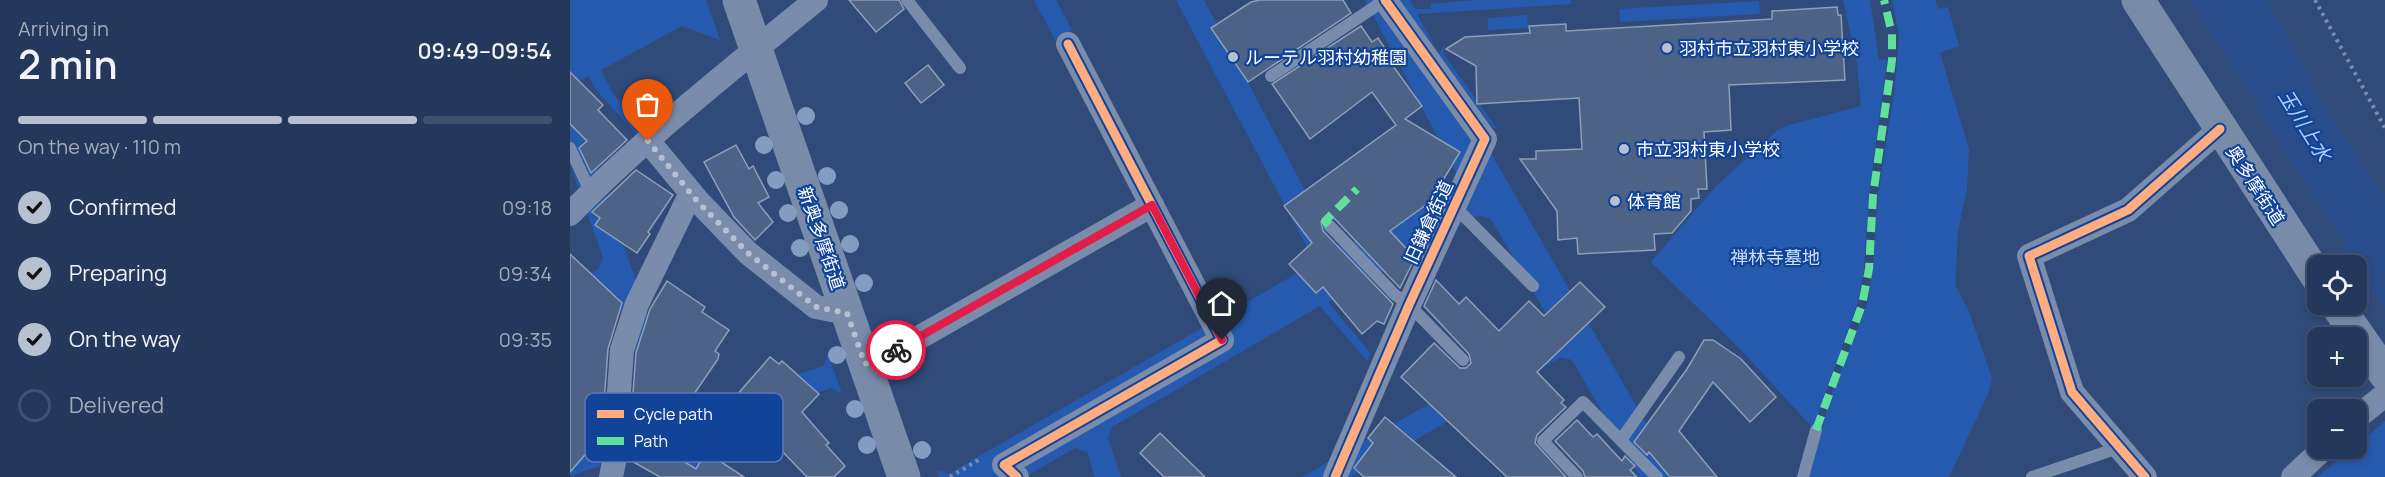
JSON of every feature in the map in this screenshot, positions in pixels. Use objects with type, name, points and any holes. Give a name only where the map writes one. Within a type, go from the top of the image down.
[{"type":"main road","name":"新奥多摩街道","points":[[739,0],[904,477]]},
{"type":"main road","name":"奥多摩街道","points":[[2138,0],[2307,261]]},
{"type":"main road","points":[[2344,315],[2385,374]]},
{"type":"street","points":[[570,214],[648,141],[755,47],[816,0]]},
{"type":"street","name":"旧鎌倉街道","points":[[1335,477],[1409,305],[1485,139],[1385,0]]},
{"type":"street","points":[[1017,477],[1004,465],[1222,340],[1068,45]]},
{"type":"street","points":[[2145,477],[2118,448],[2073,392],[2030,256],[2128,210],[2220,129]]},
{"type":"street","points":[[648,141],[691,193],[748,253],[800,297],[816,307],[847,313]]},
{"type":"street","points":[[619,393],[622,350],[646,285],[691,193]]},
{"type":"street","points":[[865,364],[892,352],[1152,205]]},
{"type":"street","points":[[2367,409],[2385,395]]},
{"type":"street","points":[[2293,477],[2312,459]]},
{"type":"street","points":[[611,477],[614,462]]},
{"type":"lane","points":[[907,0],[960,68]]},
{"type":"lane","points":[[1271,76],[1385,0]]},
{"type":"lane","points":[[570,147],[591,193]]},
{"type":"lane","points":[[1454,206],[1533,286]]},
{"type":"lane","points":[[1329,225],[1394,294],[1409,305],[1463,360]]},
{"type":"lane","points":[[1621,440],[1679,357]]},
{"type":"lane","points":[[1577,477],[1543,441],[1583,402],[1621,440],[1650,475]]},
{"type":"lane","points":[[1803,477],[1816,430]]},
{"type":"lane","points":[[2032,477],[2118,448]]},
{"type":"path","points":[[2315,0],[2385,128]]},
{"type":"path","points":[[950,477],[986,456]]},
{"type":"green space","points":[[570,0],[706,0],[720,40],[682,26],[601,70],[613,94],[644,128],[638,136],[596,90],[589,76],[577,82],[572,95],[675,393],[649,393],[615,294],[604,289],[570,284],[598,269],[603,258],[570,163]]},
{"type":"green space","points":[[1034,0],[1056,0],[1072,30],[1056,41]]},
{"type":"green space","points":[[1176,0],[1204,0],[1333,243],[1344,247],[1452,184],[1456,172],[1365,0],[1410,0],[1415,9],[1431,9],[1431,4],[1475,0],[1571,0],[1571,4],[1417,14],[1439,54],[1445,44],[1443,53],[1496,127],[1494,129],[1439,55],[1495,160],[1677,477],[1640,477],[1572,360],[1561,357],[1492,396],[1528,477],[1505,477],[1471,418],[1459,415],[1351,477],[1302,477],[1548,335],[1552,324],[1491,219],[1479,215],[1328,302],[1371,354],[1367,361],[1320,306],[1112,427],[1108,438],[1121,477],[1095,477],[1087,452],[1075,448],[1025,477],[939,477],[937,470],[948,474],[1308,267],[1311,255]]},
{"type":"green space","name":"禅林寺墓地","points":[[1843,0],[1870,0],[1879,60],[1887,59],[1869,194],[1864,268],[1858,302],[1813,428],[1739,348],[1651,262],[1716,186],[1778,130],[1861,106],[1857,63]]},
{"type":"green space","points":[[1892,0],[1935,0],[1938,9],[1948,7],[1959,46],[1940,53],[1969,149],[1967,189],[1958,231],[1955,285],[1968,309],[1992,378],[1989,392],[1949,477],[1808,477],[1832,393],[1867,305],[1873,269],[1878,195],[1895,86],[1899,35]]},
{"type":"green space","points":[[1759,1],[1760,14],[1620,22],[1619,9]]},
{"type":"green space","points":[[1527,15],[1528,28],[1488,30],[1488,18]]},
{"type":"green space","points":[[828,355],[842,394],[831,388],[783,405],[783,393],[744,393],[823,366]]},
{"type":"green space","points":[[2385,421],[2385,477],[2317,477],[2340,459],[2367,459],[2367,436]]},
{"type":"green space","points":[[585,450],[585,462],[612,462],[570,476],[570,455]]},
{"type":"green space","points":[[674,462],[700,462],[706,477],[680,477]]},
{"type":"water","name":"玉川上水","points":[[2191,0],[2267,0],[2331,118],[2385,199],[2385,310],[2367,281],[2367,255],[2351,255]]},
{"type":"building","points":[[849,0],[899,0],[904,9],[876,32]]},
{"type":"building","points":[[1260,0],[1343,0],[1351,13],[1248,82],[1211,28],[1251,2]]},
{"type":"building","name":"市立羽村東小学校","points":[[1837,7],[1838,15],[1841,15],[1845,80],[1729,85],[1731,130],[1704,132],[1707,189],[1698,189],[1699,198],[1691,199],[1691,211],[1672,233],[1654,234],[1655,250],[1578,254],[1577,238],[1558,240],[1557,211],[1520,159],[1536,159],[1536,151],[1582,149],[1579,98],[1477,104],[1476,66],[1446,49],[1465,37],[1530,33],[1529,26],[1566,24],[1566,31],[1772,19],[1772,11]]},
{"type":"building","points":[[1361,26],[1372,42],[1378,38],[1391,57],[1388,59],[1422,106],[1405,119],[1460,152],[1430,202],[1390,231],[1415,258],[1400,288],[1335,219],[1328,217],[1321,222],[1323,231],[1393,304],[1384,324],[1377,321],[1362,334],[1323,287],[1316,293],[1289,264],[1312,243],[1284,206],[1396,125],[1372,92],[1310,139],[1272,84]]},
{"type":"building","points":[[928,65],[944,85],[921,103],[905,83]]},
{"type":"building","points":[[570,72],[603,105],[598,110],[627,140],[591,173],[579,148],[587,141],[570,124]]},
{"type":"building","points":[[736,145],[749,169],[753,166],[769,197],[758,203],[773,222],[755,240],[734,217],[704,162]]},
{"type":"building","points":[[636,170],[673,195],[637,253],[595,225],[600,218],[592,212]]},
{"type":"building","points":[[570,254],[622,303],[608,349],[605,393],[585,393],[585,455],[570,472]]},
{"type":"building","points":[[1436,280],[1459,304],[1466,297],[1499,331],[1529,301],[1544,316],[1580,282],[1605,307],[1537,372],[1564,400],[1561,403],[1566,407],[1537,435],[1535,443],[1566,477],[1507,477],[1401,377],[1434,343],[1460,368],[1466,368],[1471,363],[1469,354],[1424,306]]},
{"type":"building","points":[[667,281],[705,307],[702,312],[729,330],[715,351],[719,354],[718,359],[695,393],[633,393],[636,353],[650,309]]},
{"type":"building","points":[[1704,340],[1713,340],[1741,359],[1776,397],[1750,422],[1713,382],[1679,431],[1717,477],[1670,477],[1649,452],[1647,455],[1634,442],[1687,369]]},
{"type":"building","points":[[770,357],[779,364],[782,361],[819,394],[802,412],[829,443],[826,445],[845,466],[834,477],[807,477],[783,452],[783,393],[739,393]]},
{"type":"building","points":[[1385,417],[1456,477],[1364,477],[1354,468],[1373,443],[1368,438]]},
{"type":"building","points":[[1577,420],[1593,437],[1597,434],[1622,461],[1625,456],[1635,466],[1630,470],[1637,477],[1585,477],[1583,471],[1555,441]]},
{"type":"building","points":[[1160,433],[1205,477],[1164,477],[1140,453]]},
{"type":"building","points":[[633,462],[685,462],[696,469],[700,462],[721,462],[744,477],[660,477]]},
{"type":"marked path","points":[[1816,430],[1862,305],[1869,269],[1873,196],[1892,60],[1892,34],[1884,0]]},
{"type":"marked path","points":[[1329,225],[1325,221],[1357,189]]},
{"type":"cycle path","points":[[1335,477],[1409,305],[1485,139],[1385,0]]},
{"type":"cycle path","points":[[1017,477],[1004,465],[1222,340],[1068,44]]},
{"type":"cycle path","points":[[2145,477],[2072,392],[2029,256],[2128,210],[2220,129]]},
{"type":"way so far","points":[[648,141],[697,201],[748,253],[800,297],[816,307],[847,313],[865,364],[896,350]]},
{"type":"place","name":"羽村市立羽村東小学校","points":[[1667,48]]},
{"type":"place","name":"ルーテル羽村幼稚園","points":[[1233,57]]},
{"type":"place","name":"市立羽村東小学校","points":[[1624,149]]},
{"type":"place","name":"体育館","points":[[1615,201]]},
{"type":"route","points":[[896,350],[1152,205],[1222,340]]}]
